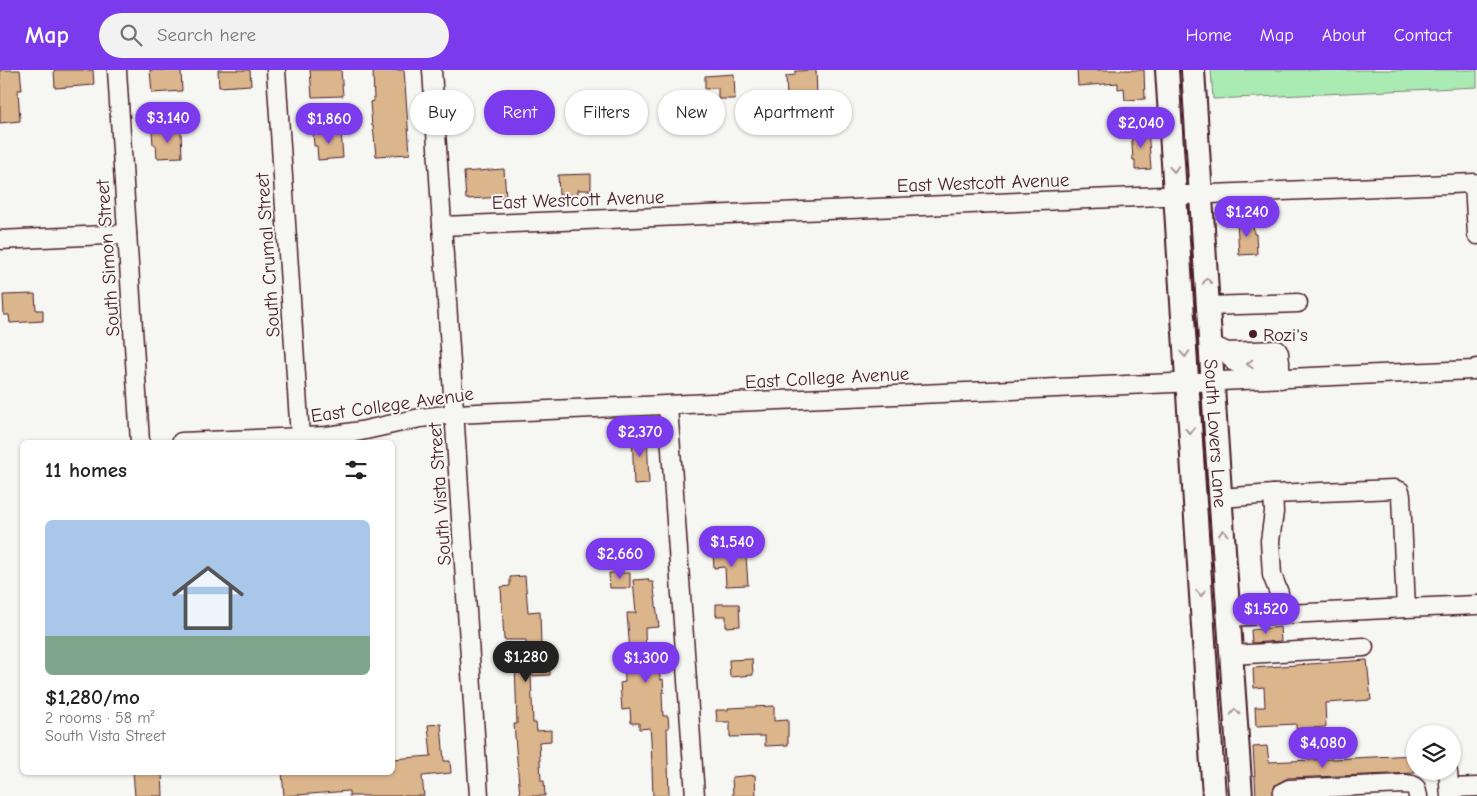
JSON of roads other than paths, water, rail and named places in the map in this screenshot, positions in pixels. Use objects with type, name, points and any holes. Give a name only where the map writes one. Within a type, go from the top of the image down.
[{"type":"main road","name":"South Lovers Lane","points":[[1167,70],[1214,796]]},
{"type":"main road","name":"South Lovers Lane","points":[[1193,70],[1208,306],[1219,348],[1213,382],[1241,796]]},
{"type":"main road","points":[[1208,694],[1223,735],[1228,796]]},
{"type":"street","name":"South Simon Street","points":[[117,70],[140,440]]},
{"type":"street","name":"South Crumal Street","points":[[276,70],[300,437]]},
{"type":"street","name":"South Vista Street","points":[[432,70],[479,796]]},
{"type":"street","name":"East Westcott Avenue","points":[[442,226],[1474,183],[1477,235]]},
{"type":"street","points":[[0,240],[127,234]]},
{"type":"street","points":[[1208,306],[1298,303]]},
{"type":"street","points":[[1219,348],[1278,350],[1280,371]]},
{"type":"street","name":"East College Avenue","points":[[229,440],[327,436],[361,431],[420,418],[455,414],[1213,382],[1280,371],[1473,370],[1477,368]]},
{"type":"street","points":[[668,406],[695,796]]},
{"type":"street","points":[[1221,498],[1394,489],[1400,491],[1404,527],[1406,608]]},
{"type":"street","points":[[1273,494],[1274,512],[1270,541],[1272,575],[1279,593],[1280,614]]},
{"type":"street","points":[[1228,617],[1477,606]]},
{"type":"street","points":[[1231,655],[1364,647]]},
{"type":"street","points":[[1282,796],[1283,792],[1289,789],[1405,784],[1416,788],[1418,796]]},
{"type":"street","points":[[1449,785],[1477,787]]},
{"type":"place","name":"Rozi's","points":[[1253,334]]}]
